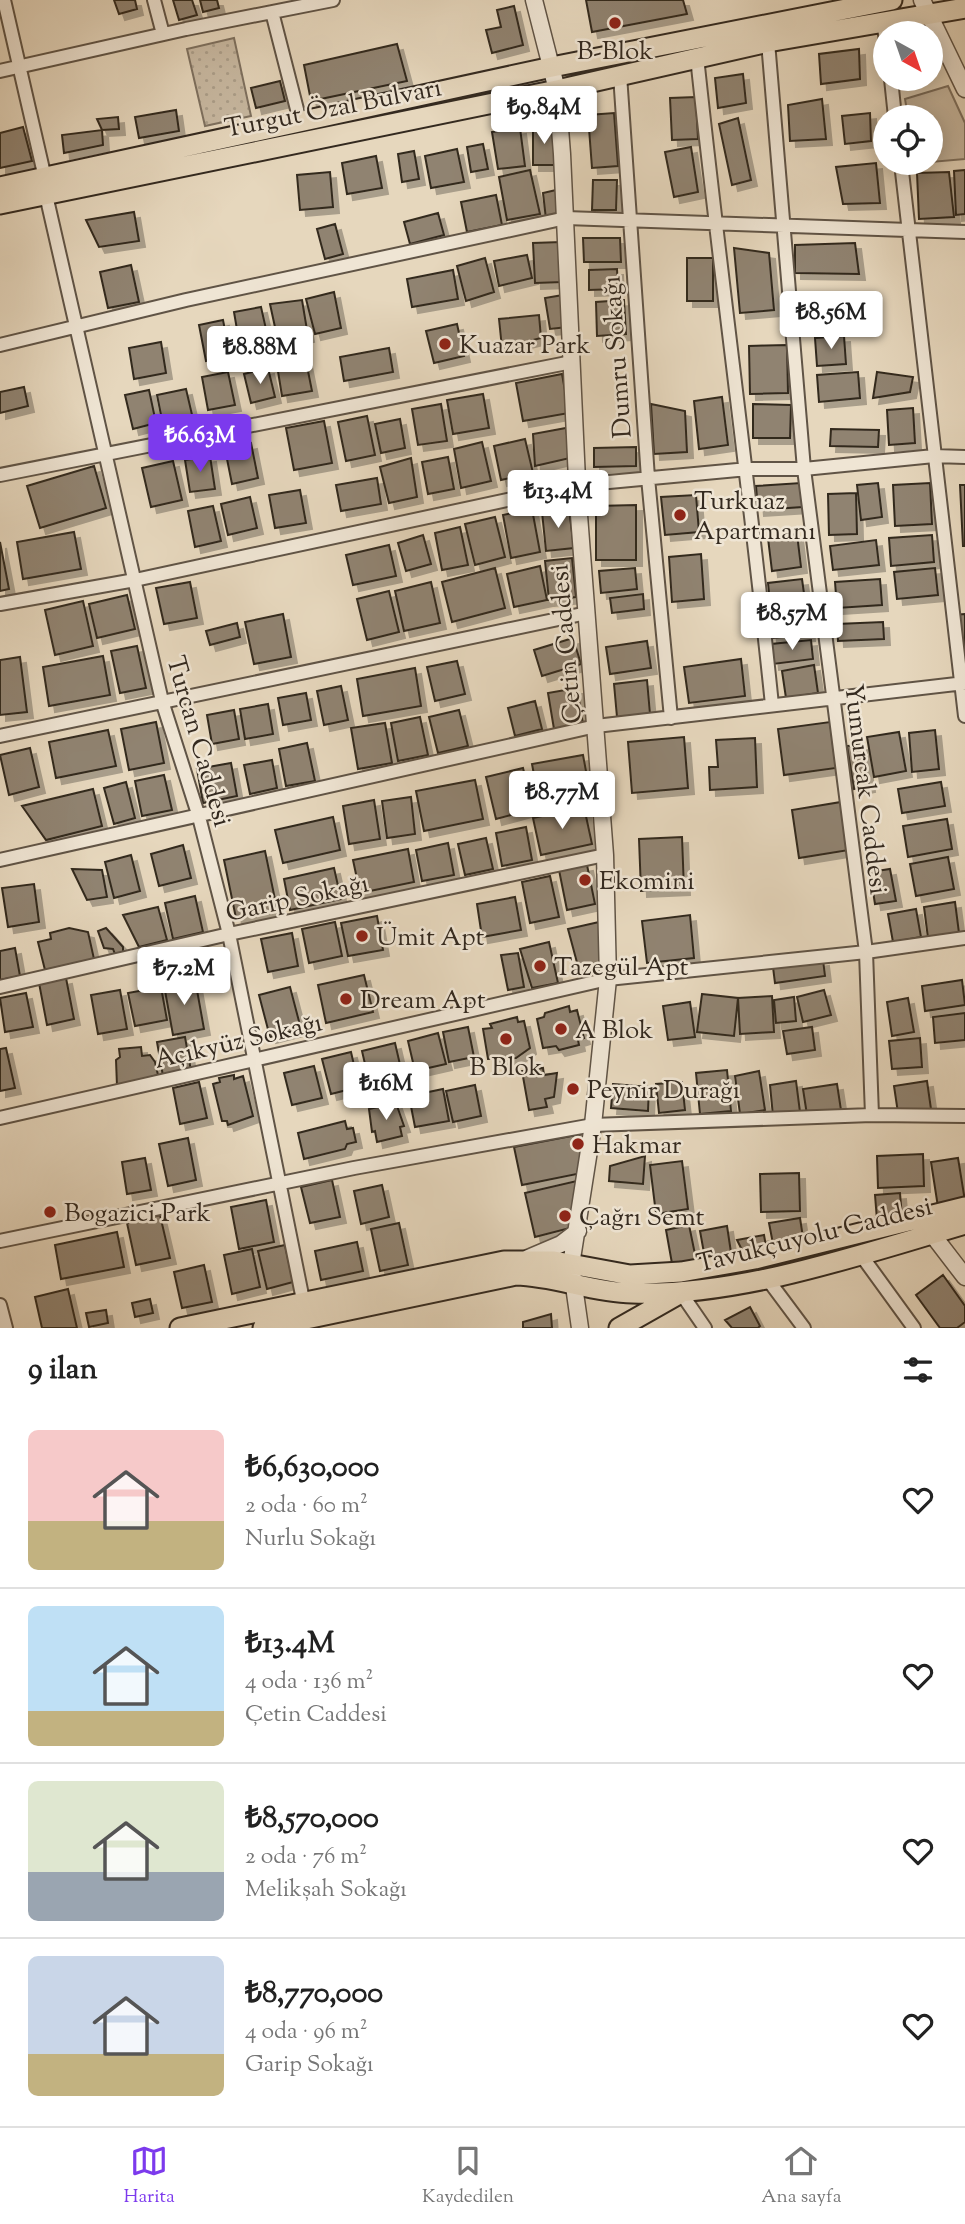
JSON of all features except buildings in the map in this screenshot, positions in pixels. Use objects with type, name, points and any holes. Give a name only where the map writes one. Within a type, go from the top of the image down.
[{"type":"main road","name":"Turgut Özal Bulvarı","points":[[0,204],[46,186],[300,121],[552,66],[892,0]]},
{"type":"main road","name":"Turgut Özal Bulvarı","points":[[902,21],[926,7],[965,8]]},
{"type":"main road","name":"Turgut Özal Bulvarı","points":[[0,187],[46,186],[556,90],[768,42],[873,32]]},
{"type":"main road","points":[[307,1315],[525,1259],[630,1275],[681,1272],[755,1259],[965,1207]]},
{"type":"main road","name":"Tavukçuyolu Caddesi","points":[[180,1328],[307,1315],[516,1275],[535,1275],[572,1285],[631,1293],[681,1293],[861,1255],[965,1224]]},
{"type":"main road","points":[[619,1328],[681,1293]]},
{"type":"main road","name":"Tavukçuyolu Caddesi","points":[[262,1328],[307,1315]]},
{"type":"street","name":"Turcan Caddesi","points":[[4,0],[162,701],[199,817],[229,934],[307,1315]]},
{"type":"street","points":[[154,0],[163,34]]},
{"type":"street","points":[[0,71],[163,34],[333,0]]},
{"type":"street","name":"Çetin Caddesi","points":[[534,0],[556,90],[566,218],[577,485],[605,855],[608,979],[593,1125],[571,1265],[580,1328]]},
{"type":"street","points":[[926,7],[965,89]]},
{"type":"street","points":[[272,12],[300,121]]},
{"type":"street","name":"Yumurcak Caddesi","points":[[768,42],[786,228],[804,470],[866,952],[872,1115]]},
{"type":"street","points":[[697,57],[715,225],[748,469],[772,705]]},
{"type":"street","name":"Dumru Sokağı","points":[[620,75],[648,478],[671,718]]},
{"type":"street","points":[[902,175],[965,716]]},
{"type":"street","points":[[0,345],[566,218],[786,228],[965,232]]},
{"type":"street","points":[[0,475],[572,362]]},
{"type":"street","points":[[0,604],[135,580],[577,485],[748,469],[804,470],[934,456],[965,457]]},
{"type":"street","points":[[0,736],[587,613]]},
{"type":"street","points":[[0,860],[596,726],[963,684]]},
{"type":"street","name":"Garip Sokağı","points":[[0,987],[229,934],[605,855]]},
{"type":"street","name":"Açıkyüz Sokağı","points":[[0,1118],[608,979],[866,952],[965,938]]},
{"type":"street","points":[[0,1241],[281,1183],[593,1125],[872,1115],[965,1116]]},
{"type":"street","points":[[525,1259],[561,1244],[578,1231]]},
{"type":"street","points":[[932,1234],[965,1277]]},
{"type":"street","points":[[861,1255],[914,1328]]},
{"type":"street","points":[[766,1277],[804,1328]]},
{"type":"street","points":[[681,1293],[705,1328]]},
{"type":"street","points":[[0,1305],[6,1328]]},
{"type":"shaded area","points":[[234,38],[251,116],[205,126],[187,49]]},
{"type":"shaded area","points":[[948,86],[965,123],[965,159],[943,161],[943,105],[906,105],[905,99],[931,91],[943,91],[943,88]]},
{"type":"place","name":"B-Blok","points":[[615,23]]},
{"type":"place","name":"Kuazar Park","points":[[445,344]]},
{"type":"place","name":"Turkuaz Apartmanı","points":[[680,515]]},
{"type":"place","name":"Ekomini","points":[[585,880]]},
{"type":"place","name":"Ümit Apt","points":[[362,936]]},
{"type":"place","name":"Tazegül Apt","points":[[540,966]]},
{"type":"place","name":"Dream Apt","points":[[346,999]]},
{"type":"place","name":"A Blok","points":[[561,1029]]},
{"type":"place","name":"B Blok","points":[[506,1039]]},
{"type":"place","name":"Peynir Durağı","points":[[573,1089]]},
{"type":"place","name":"Hakmar","points":[[578,1144]]},
{"type":"place","name":"Bogazici Park","points":[[50,1212]]},
{"type":"place","name":"Çağrı Semt","points":[[565,1216]]}]
